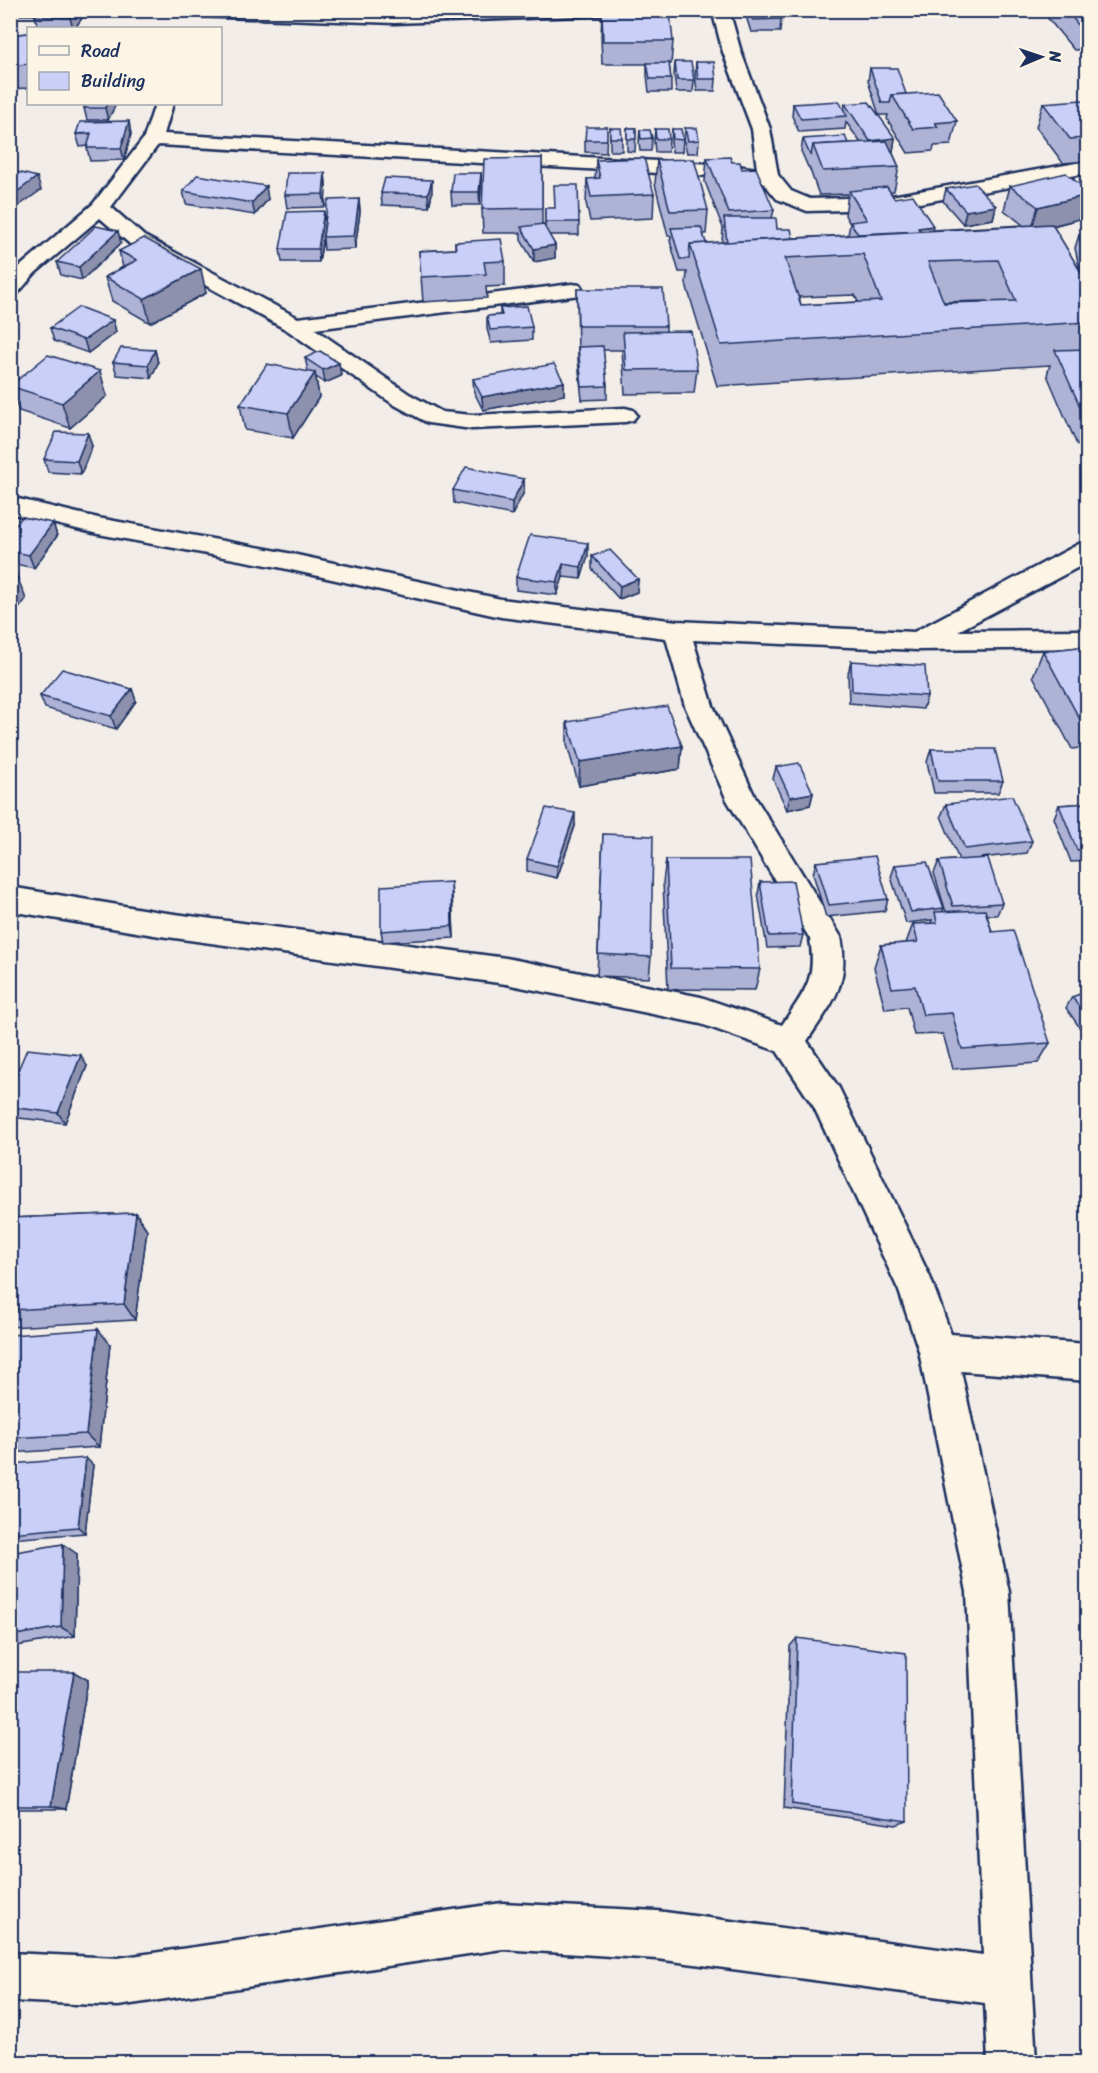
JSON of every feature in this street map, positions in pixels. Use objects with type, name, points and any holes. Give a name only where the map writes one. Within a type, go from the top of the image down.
[{"type":"street","points":[[187,27],[193,11],[395,18],[606,10]]},
{"type":"street","points":[[720,10],[732,52],[761,129],[768,176],[784,195],[807,205],[846,206],[886,203],[1088,167]]},
{"type":"street","points":[[10,288],[100,208],[153,139],[164,105]]},
{"type":"street","points":[[153,139],[730,171],[768,176]]},
{"type":"street","points":[[100,208],[137,240],[295,326],[401,399],[436,418],[472,422],[625,415]]},
{"type":"street","points":[[295,326],[572,290]]},
{"type":"street","points":[[10,505],[98,526],[278,559],[501,608],[677,630],[918,641],[1088,639]]},
{"type":"street","points":[[918,641],[1064,566],[1088,550]]},
{"type":"street","points":[[677,630],[699,706],[742,800],[825,937],[831,959],[825,989],[789,1041]]},
{"type":"street","points":[[10,899],[160,924],[506,971],[701,1011],[789,1041],[827,1098],[917,1288],[938,1351],[988,1592],[1012,2062]]},
{"type":"street","points":[[938,1351],[1088,1363]]},
{"type":"street","points":[[10,1977],[118,1982],[502,1926],[657,1935],[1008,1982]]},
{"type":"building","points":[[39,10],[76,10],[70,18],[35,16]]},
{"type":"building","points":[[622,10],[657,10],[658,13],[670,13],[673,41],[603,41],[602,13],[622,13]]},
{"type":"building","points":[[749,10],[778,10],[781,19],[753,20]]},
{"type":"building","points":[[1066,10],[1088,10],[1088,27],[1080,27]]},
{"type":"building","points":[[27,33],[27,64],[10,66],[10,35]]},
{"type":"building","points":[[675,62],[691,62],[694,80],[677,80]]},
{"type":"building","points":[[696,62],[714,62],[716,79],[698,79]]},
{"type":"building","points":[[647,63],[669,63],[671,79],[650,79]]},
{"type":"building","points":[[870,68],[897,68],[906,94],[892,95],[890,103],[882,103]]},
{"type":"building","points":[[938,92],[957,121],[935,123],[938,127],[913,129],[892,95]]},
{"type":"building","points":[[1082,100],[1088,106],[1088,138],[1070,139],[1043,103]]},
{"type":"building","points":[[839,101],[847,116],[801,119],[793,104]]},
{"type":"building","points":[[869,102],[895,138],[870,141],[845,104]]},
{"type":"building","points":[[86,105],[106,105],[105,108],[84,108]]},
{"type":"building","points":[[129,121],[121,148],[87,148],[91,133],[76,134],[80,122]]},
{"type":"building","points":[[586,127],[607,127],[607,140],[585,140]]},
{"type":"building","points":[[610,128],[621,128],[622,138],[610,138]]},
{"type":"building","points":[[627,128],[636,128],[636,139],[627,139]]},
{"type":"building","points":[[685,128],[697,128],[699,140],[688,141]]},
{"type":"building","points":[[655,129],[668,129],[669,139],[656,139]]},
{"type":"building","points":[[672,129],[681,129],[683,140],[673,139]]},
{"type":"building","points":[[640,130],[650,130],[652,138],[641,139]]},
{"type":"building","points":[[845,136],[848,143],[813,145],[811,155],[803,139]]},
{"type":"building","points":[[887,141],[899,167],[823,171],[813,145]]},
{"type":"building","points":[[730,157],[732,162],[740,162],[742,169],[756,168],[774,210],[729,213],[707,158]]},
{"type":"building","points":[[542,158],[542,208],[482,209],[484,159]]},
{"type":"building","points":[[644,158],[654,194],[591,197],[587,179],[600,178],[596,160]]},
{"type":"building","points":[[694,159],[708,210],[670,211],[657,160]]},
{"type":"building","points":[[10,170],[37,177],[10,197]]},
{"type":"building","points":[[287,173],[325,173],[323,194],[285,195]]},
{"type":"building","points":[[453,173],[481,173],[479,192],[451,192]]},
{"type":"building","points":[[1066,173],[1088,191],[1088,195],[1038,207],[1010,186]]},
{"type":"building","points":[[197,175],[266,186],[252,203],[183,191]]},
{"type":"building","points":[[385,178],[432,180],[428,194],[381,193]]},
{"type":"building","points":[[975,184],[996,206],[966,211],[946,189]]},
{"type":"building","points":[[554,185],[578,185],[579,222],[545,222],[545,208],[555,208]]},
{"type":"building","points":[[887,187],[894,198],[913,195],[933,226],[918,228],[920,231],[858,234],[850,222],[867,220],[849,191]]},
{"type":"building","points":[[359,199],[354,236],[323,237],[328,200]]},
{"type":"building","points":[[324,211],[318,249],[280,249],[287,212]]},
{"type":"building","points":[[724,218],[776,218],[777,229],[791,229],[793,238],[727,242]]},
{"type":"building","points":[[543,224],[555,245],[534,249],[521,227]]},
{"type":"building","points":[[1052,224],[1088,284],[1088,322],[721,345],[690,244]],"holes":[[[863,254],[881,301],[801,305],[785,258]],[[998,260],[1016,301],[944,303],[928,262]]]},
{"type":"building","points":[[96,226],[118,231],[79,267],[57,262]]},
{"type":"building","points":[[701,227],[706,243],[690,244],[689,259],[680,259],[671,228]]},
{"type":"building","points":[[1079,235],[1088,236],[1088,255],[1083,254]]},
{"type":"building","points":[[144,238],[201,269],[144,299],[105,277],[137,260],[119,251]]},
{"type":"building","points":[[501,239],[505,261],[484,262],[486,274],[421,277],[419,251],[456,249],[455,242]]},
{"type":"building","points":[[577,289],[663,289],[666,326],[578,326]]},
{"type":"building","points":[[527,306],[532,327],[490,330],[487,316],[502,315],[500,308]]},
{"type":"building","points":[[79,307],[113,320],[84,340],[50,328]]},
{"type":"building","points":[[691,331],[697,369],[626,370],[623,332]]},
{"type":"building","points":[[603,346],[607,386],[582,387],[578,347]]},
{"type":"building","points":[[121,348],[155,350],[148,365],[113,362]]},
{"type":"building","points":[[1088,349],[1088,420],[1086,420],[1055,350]]},
{"type":"building","points":[[320,351],[339,363],[323,370],[305,358]]},
{"type":"building","points":[[48,355],[100,371],[62,403],[10,386]]},
{"type":"building","points":[[267,364],[315,373],[288,413],[240,405]]},
{"type":"building","points":[[554,364],[564,382],[482,397],[473,379]]},
{"type":"building","points":[[56,432],[88,433],[77,461],[44,459]]},
{"type":"building","points":[[466,467],[524,479],[512,502],[453,490]]},
{"type":"building","points":[[22,517],[53,523],[29,555],[10,551],[10,532]]},
{"type":"building","points":[[530,535],[588,543],[581,567],[563,564],[557,582],[516,577]]},
{"type":"building","points":[[610,550],[638,579],[620,586],[592,556]]},
{"type":"building","points":[[1088,646],[1088,725],[1083,725],[1043,651]]},
{"type":"building","points":[[851,661],[925,666],[927,696],[852,691]]},
{"type":"building","points":[[62,669],[132,689],[111,716],[40,696]]},
{"type":"building","points":[[667,706],[682,746],[580,762],[567,722]]},
{"type":"building","points":[[931,749],[995,749],[1003,781],[938,781]]},
{"type":"building","points":[[799,763],[813,793],[790,797],[776,767]]},
{"type":"building","points":[[1012,796],[1032,841],[965,849],[946,804]]},
{"type":"building","points":[[1088,803],[1088,849],[1077,850],[1059,805]]},
{"type":"building","points":[[546,808],[575,813],[557,866],[527,859]]},
{"type":"building","points":[[603,834],[653,836],[651,957],[598,954]]},
{"type":"building","points":[[875,856],[888,899],[829,905],[816,862]]},
{"type":"building","points":[[988,858],[1002,903],[953,906],[939,861]]},
{"type":"building","points":[[666,860],[750,860],[760,969],[671,968]]},
{"type":"building","points":[[927,862],[944,908],[911,912],[895,865]]},
{"type":"building","points":[[793,881],[803,935],[769,936],[760,882]]},
{"type":"building","points":[[451,882],[452,926],[381,931],[381,886]]},
{"type":"building","points":[[985,910],[992,932],[1013,930],[1050,1043],[962,1049],[952,1013],[923,1015],[915,986],[892,988],[881,945],[918,942],[913,924],[937,923],[935,912]]},
{"type":"building","points":[[1088,991],[1088,1019],[1072,997]]},
{"type":"building","points":[[27,1049],[81,1055],[58,1113],[10,1107],[10,1089]]},
{"type":"building","points":[[136,1213],[124,1304],[10,1310],[10,1218]]},
{"type":"building","points":[[98,1329],[86,1434],[10,1438],[10,1335]]},
{"type":"building","points":[[86,1458],[78,1527],[10,1533],[10,1464]]},
{"type":"building","points":[[63,1544],[61,1627],[10,1636],[10,1553]]},
{"type":"building","points":[[797,1638],[906,1653],[907,1821],[792,1804]]},
{"type":"building","points":[[10,1672],[74,1672],[51,1806],[10,1806]]}]
